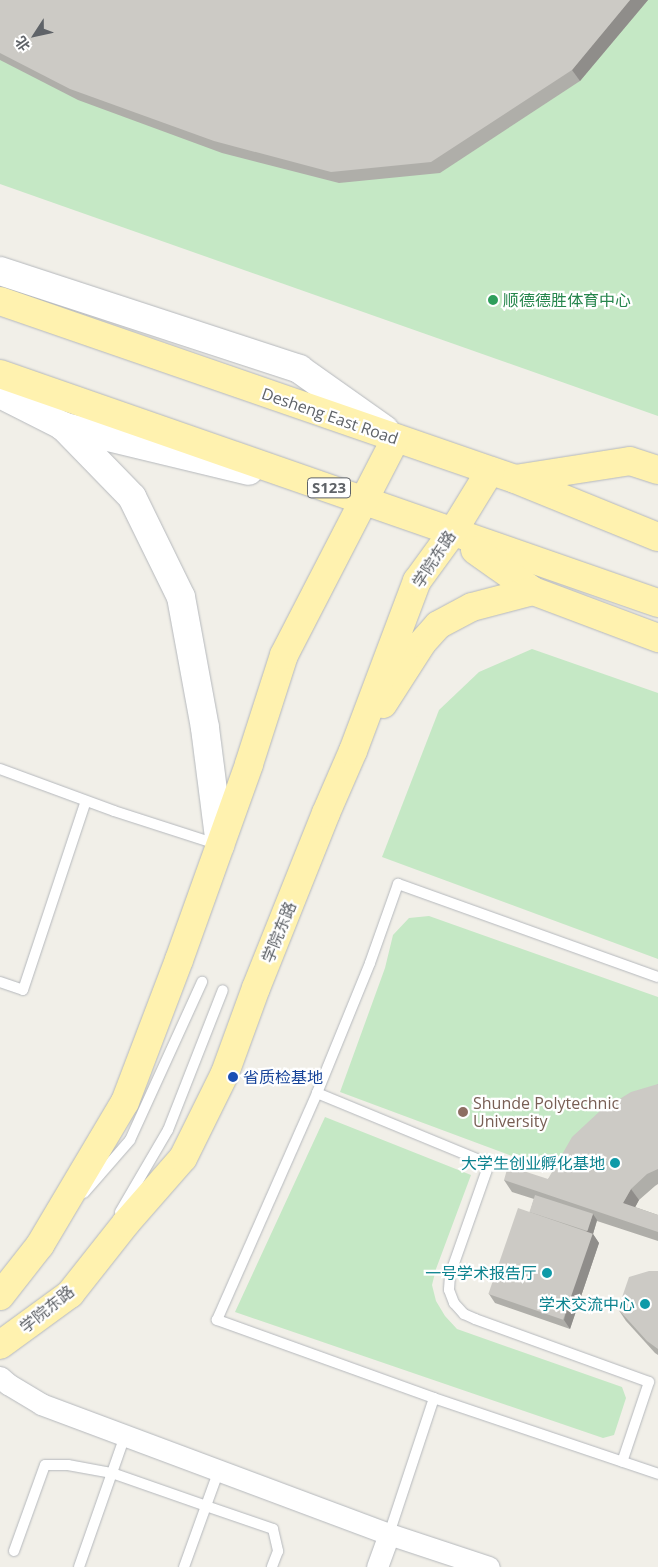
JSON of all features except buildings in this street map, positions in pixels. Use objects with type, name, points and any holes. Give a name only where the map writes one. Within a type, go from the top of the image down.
[{"type":"main road","name":"Desheng East Road","points":[[0,301],[515,479],[658,537]]},
{"type":"main road","name":"S123","points":[[0,374],[365,500],[452,533],[658,603]]},
{"type":"main road","points":[[0,1296],[40,1245],[125,1102],[220,845],[284,655],[396,438]]},
{"type":"main road","points":[[515,479],[630,461],[658,470]]},
{"type":"main road","name":"学院东路","points":[[0,1345],[70,1294],[126,1223],[183,1158],[225,1073],[256,988],[326,813],[353,751],[418,580],[452,533],[490,471]]},
{"type":"main road","points":[[452,533],[533,591],[658,638]]},
{"type":"main road","points":[[353,751],[422,643],[438,625],[472,607],[533,591]]},
{"type":"street","points":[[0,271],[299,369],[396,438]]},
{"type":"street","points":[[0,394],[63,426],[132,497],[181,597],[206,728],[220,845]]},
{"type":"street","points":[[0,411],[365,500]]},
{"type":"street","points":[[0,1377],[41,1404],[388,1534],[489,1567]]},
{"type":"street","points":[[377,1567],[388,1534]]},
{"type":"lane","points":[[0,769],[220,845]]},
{"type":"lane","points":[[0,982],[24,990],[86,800]]},
{"type":"lane","points":[[658,977],[398,884],[370,963],[317,1093],[217,1320],[434,1398],[658,1474]]},
{"type":"lane","points":[[40,1245],[130,1140],[202,982]]},
{"type":"lane","points":[[70,1294],[168,1130],[223,990]]},
{"type":"lane","points":[[317,1093],[489,1164],[450,1275],[449,1290],[454,1303],[464,1314],[653,1383],[622,1462]]},
{"type":"lane","points":[[388,1534],[434,1398]]},
{"type":"lane","points":[[79,1567],[125,1436]]},
{"type":"lane","points":[[14,1550],[45,1466],[68,1465],[112,1473],[273,1529],[278,1551],[272,1567]]},
{"type":"lane","points":[[184,1567],[219,1470]]},
{"type":"green space","name":"顺德德胜体育中心","points":[[0,0],[658,0],[658,416],[0,184]]},
{"type":"green space","points":[[532,649],[658,693],[658,959],[382,857],[439,710],[479,672]]},
{"type":"green space","points":[[429,916],[658,997],[658,1088],[572,1143],[552,1171],[340,1092],[385,968],[393,935],[409,918]]},
{"type":"green space","points":[[325,1117],[471,1175],[436,1269],[432,1285],[436,1301],[445,1316],[457,1329],[622,1387],[626,1398],[614,1435],[603,1438],[235,1312]]},
{"type":"place","name":"顺德德胜体育中心","points":[[493,300]]},
{"type":"place","name":"省质检基地","points":[[233,1077]]},
{"type":"place","name":"Shunde Polytechnic University","points":[[463,1112]]},
{"type":"place","name":"大学生创业孵化基地","points":[[615,1163]]},
{"type":"place","name":"一号学术报告厅","points":[[547,1273]]},
{"type":"place","name":"学术交流中心","points":[[645,1304]]}]
